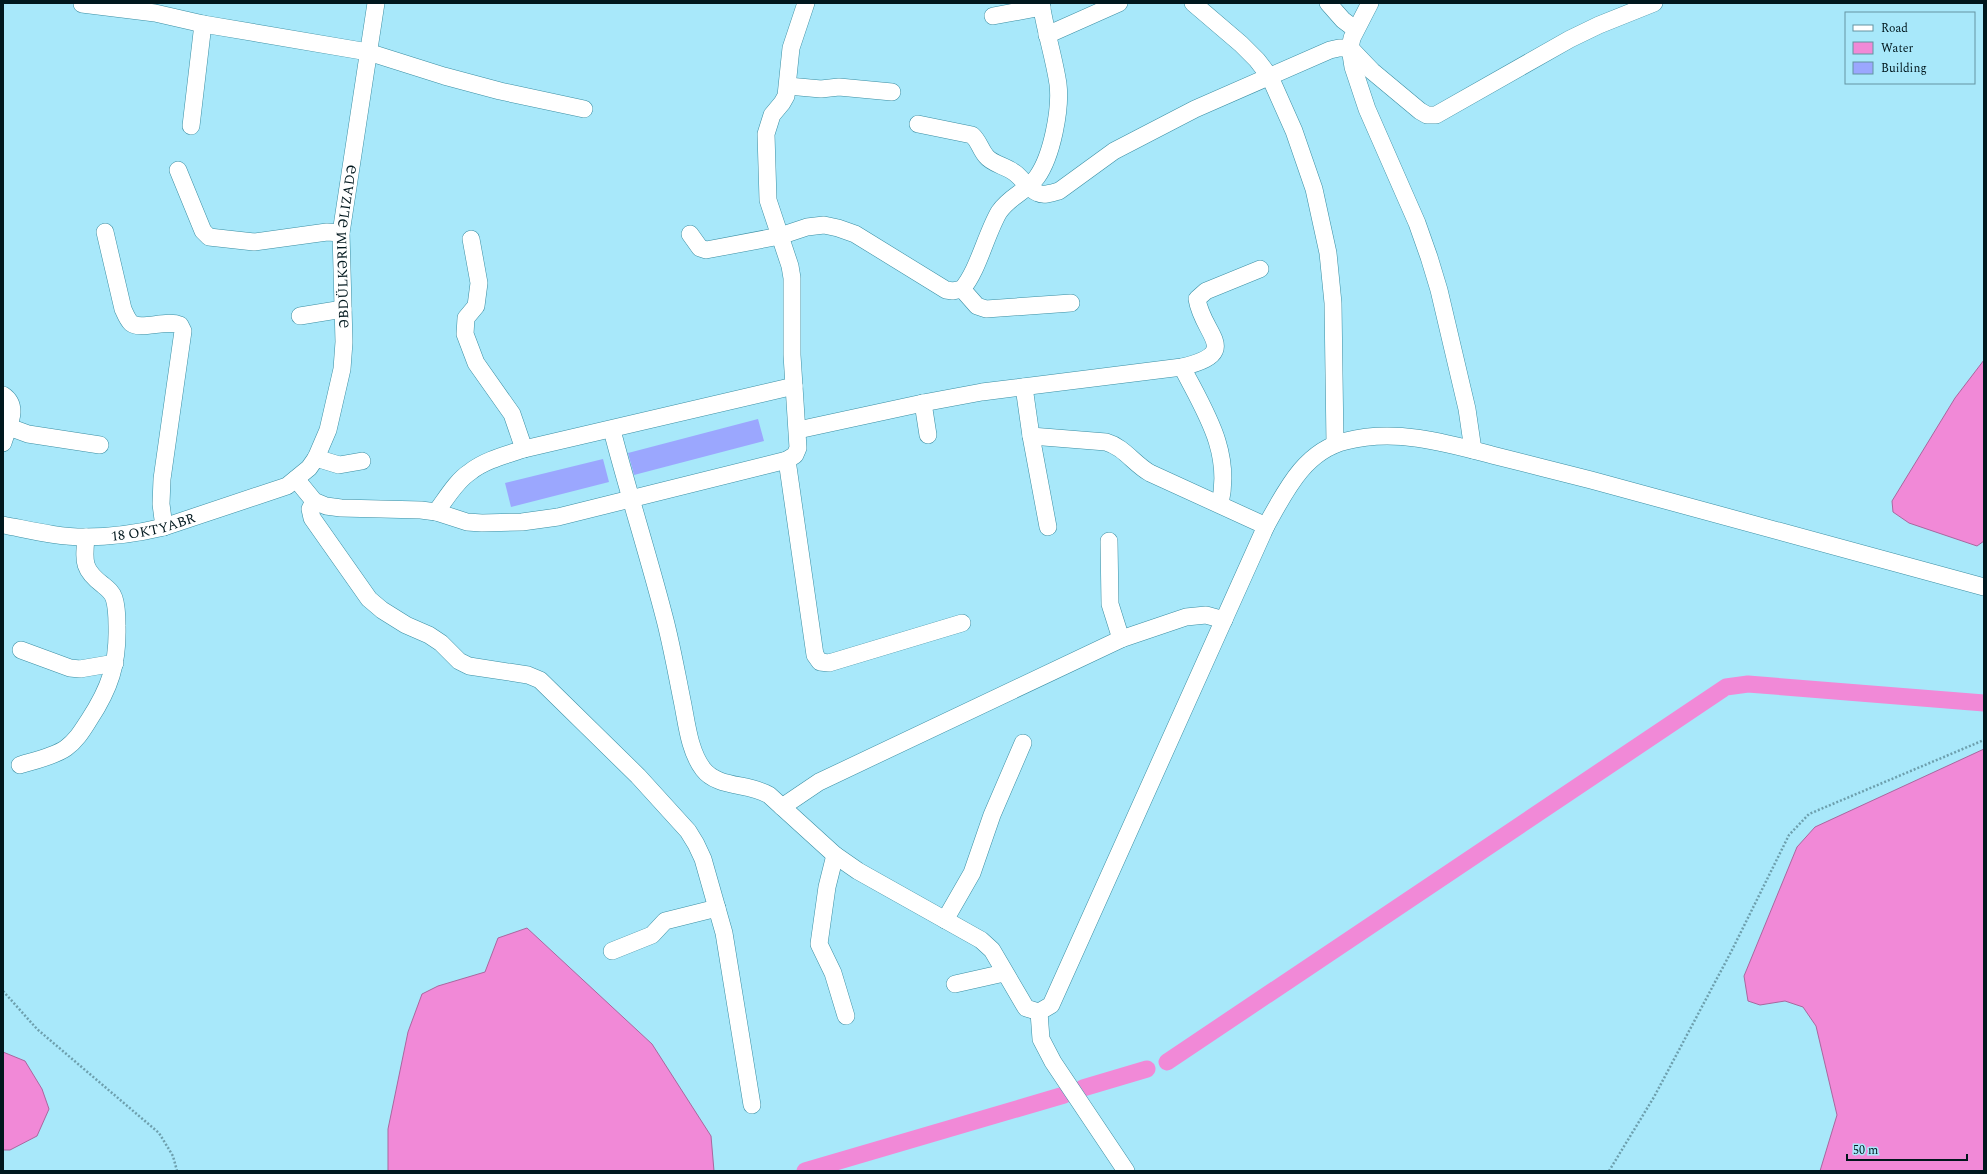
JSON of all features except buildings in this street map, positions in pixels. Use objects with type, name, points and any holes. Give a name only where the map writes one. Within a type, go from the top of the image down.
[{"type":"street","name":"ƏBDÜLKƏRIM ƏLIZADƏ","points":[[296,479],[316,458],[328,430],[342,369],[343,309],[341,233],[376,3]]},
{"type":"street","points":[[296,479],[314,500],[326,506],[362,510],[405,508],[436,512],[467,522],[522,522],[558,517],[787,460],[795,455],[798,448],[798,430],[794,386],[792,278],[790,266],[768,200],[766,134],[772,115],[782,103],[788,86],[788,63],[790,48],[806,3]]},
{"type":"street","points":[[1047,35],[1119,3]]},
{"type":"street","points":[[1193,3],[1241,44],[1257,60],[1270,77],[1294,131],[1314,189],[1328,253],[1334,303],[1335,444]]},
{"type":"street","points":[[1328,3],[1343,20],[1355,29]]},
{"type":"street","points":[[1370,3],[1355,29],[1350,48],[1353,67],[1367,109],[1417,223],[1430,258],[1467,409],[1473,450]]},
{"type":"street","points":[[918,124],[972,135],[978,140],[985,155],[991,160],[1016,173],[1028,187],[1038,194],[1048,195],[1059,191],[1114,151],[1195,109],[1330,50],[1350,48],[1372,71],[1420,111],[1426,115],[1436,115],[1570,39],[1599,25],[1654,3]]},
{"type":"street","points":[[82,4],[155,8],[203,24],[368,52],[451,78],[584,110]]},
{"type":"street","points":[[690,234],[700,248],[706,250],[780,236],[807,227],[824,225],[854,234],[946,290],[953,291],[962,289],[966,285],[999,213],[1007,201],[1028,187],[1037,177],[1049,152],[1054,132],[1058,84],[1041,5],[992,16]]},
{"type":"street","points":[[191,126],[203,24]]},
{"type":"street","points":[[788,86],[821,89],[839,87],[892,92]]},
{"type":"street","points":[[178,170],[203,231],[209,237],[254,242],[327,232],[341,233]]},
{"type":"street","points":[[105,232],[123,309],[129,321],[132,324],[141,326],[173,322],[180,325],[183,331],[162,480],[161,504],[164,527]]},
{"type":"street","points":[[471,240],[479,283],[476,306],[466,318],[464,334],[476,364],[512,414],[524,449]]},
{"type":"street","points":[[798,430],[923,403],[1024,387],[1182,367],[1211,357],[1216,350],[1216,342],[1198,306],[1197,299],[1206,290],[1260,268]]},
{"type":"street","points":[[962,289],[977,306],[986,309],[1072,303]]},
{"type":"street","points":[[300,316],[343,309]]},
{"type":"street","points":[[1182,367],[1210,421],[1219,444],[1224,473],[1220,504]]},
{"type":"street","points":[[436,512],[459,481],[470,472],[487,462],[524,449],[612,430],[794,386]]},
{"type":"street","points":[[1024,387],[1031,436],[1048,527]]},
{"type":"street","points":[[3,396],[8,398],[12,406],[9,427],[3,444]]},
{"type":"street","points":[[923,403],[928,435]]},
{"type":"street","points":[[9,427],[28,434],[100,445]]},
{"type":"street","points":[[612,430],[630,499],[664,616],[687,727],[695,753],[702,768],[708,775],[717,780],[762,791],[835,855],[886,888],[981,940],[992,950],[1004,973],[1026,1008],[1039,1012],[1050,1005],[1266,526],[1290,485],[1307,463],[1335,444],[1369,436],[1388,435],[1413,437],[1473,450],[1736,518],[1984,587]]},
{"type":"street","points":[[1031,436],[1106,442],[1116,445],[1145,470],[1266,526]]},
{"type":"street","points":[[316,458],[329,464],[339,465],[362,461]]},
{"type":"street","points":[[787,460],[815,655],[820,662],[828,663],[962,623]]},
{"type":"street","name":"18 OKTYABR","points":[[3,525],[50,534],[86,537],[118,535],[164,527],[287,486],[296,479]]},
{"type":"street","points":[[314,500],[310,510],[312,518],[369,599],[382,610],[406,625],[429,635],[441,643],[459,661],[468,666],[528,675],[540,680],[633,770],[688,831],[696,844],[724,933],[752,1105]]},
{"type":"street","points":[[20,766],[64,750],[76,739],[102,700],[111,681],[115,663],[117,638],[114,599],[111,591],[92,576],[87,569],[84,560],[86,537]]},
{"type":"street","points":[[1109,541],[1110,604],[1121,639]]},
{"type":"street","points":[[782,807],[819,782],[1121,639],[1186,617],[1206,615],[1224,620]]},
{"type":"street","points":[[21,650],[70,668],[80,669],[115,663]]},
{"type":"street","points":[[945,920],[972,873],[992,816],[1023,743]]},
{"type":"street","points":[[835,855],[827,887],[819,944],[833,973],[846,1016]]},
{"type":"street","points":[[612,951],[652,936],[665,921],[717,908]]},
{"type":"street","points":[[955,984],[1004,973]]},
{"type":"street","points":[[1039,1012],[1042,1039],[1053,1062],[1126,1171]]},
{"type":"path","points":[[1609,1171],[1654,1097],[1731,952],[1790,835],[1809,814],[1984,740]]},
{"type":"path","points":[[3,991],[37,1029],[159,1133],[173,1156],[177,1171]]},
{"type":"water","points":[[1984,360],[1984,541],[1977,546],[1909,523],[1893,512],[1892,501],[1955,398]]},
{"type":"water","points":[[1984,749],[1984,1171],[1820,1171],[1837,1115],[1816,1026],[1803,1007],[1785,1001],[1760,1005],[1748,1001],[1744,976],[1797,847],[1815,827]]},
{"type":"water","points":[[527,928],[652,1044],[711,1136],[714,1171],[388,1171],[388,1129],[408,1032],[422,994],[438,986],[485,972],[498,938]]},
{"type":"water","points":[[3,1052],[25,1061],[42,1089],[49,1109],[37,1136],[10,1150],[3,1150]]},
{"type":"waterway","points":[[1167,1062],[1726,687],[1748,684],[1984,703]]},
{"type":"waterway","points":[[1083,1088],[1147,1069]]},
{"type":"waterway","points":[[805,1171],[1064,1095]]}]
